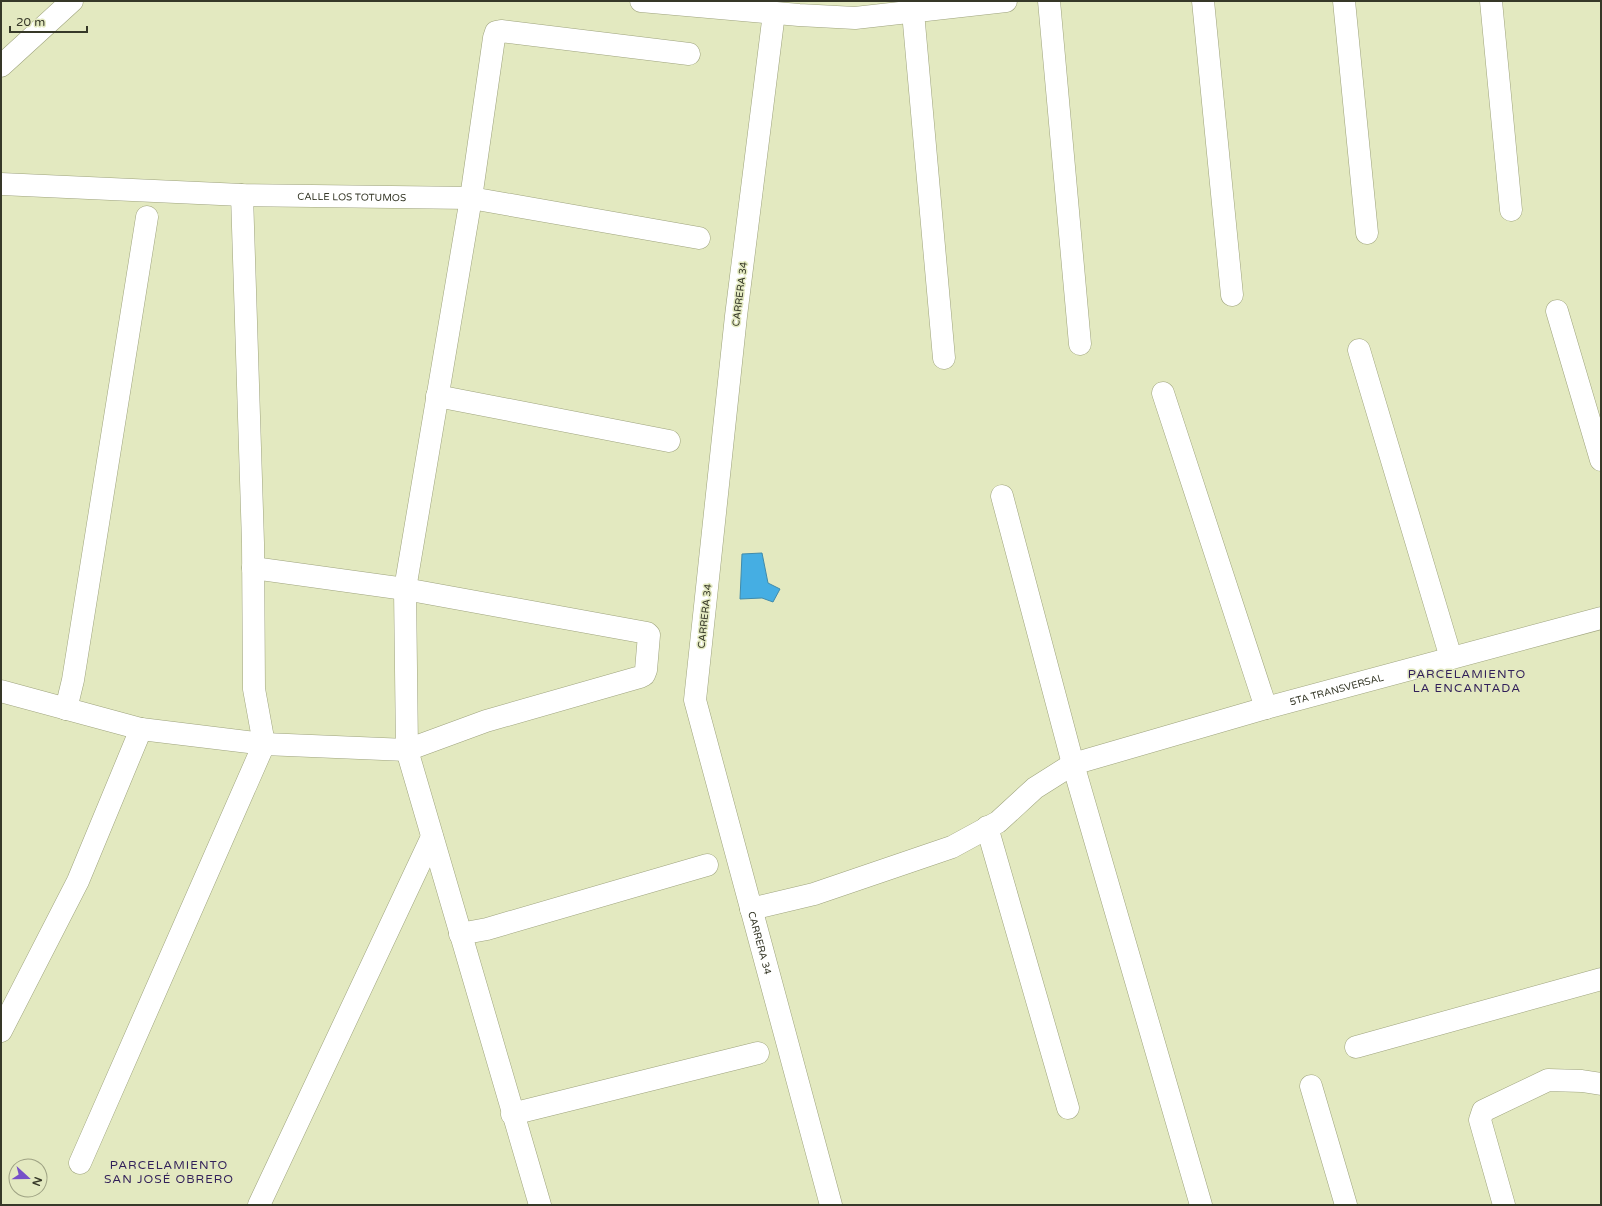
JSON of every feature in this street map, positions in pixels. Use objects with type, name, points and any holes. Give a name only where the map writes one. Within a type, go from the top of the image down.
[{"type":"street","points":[[641,1],[667,2],[774,13],[855,18],[1006,1]]},
{"type":"street","points":[[1049,1],[1080,344]]},
{"type":"street","points":[[1203,1],[1232,295]]},
{"type":"street","points":[[1344,1],[1367,233]]},
{"type":"street","points":[[1491,1],[1511,210]]},
{"type":"street","points":[[1,66],[69,2]]},
{"type":"street","points":[[913,12],[944,358]]},
{"type":"street","name":"CARRERA 34","points":[[774,13],[736,316],[695,700],[831,1205]]},
{"type":"street","points":[[540,1205],[512,1114],[407,750],[404,588],[471,198],[496,32],[501,31],[689,54]]},
{"type":"street","name":"CALLE LOS TOTUMOS","points":[[1,184],[242,194],[471,198],[699,238]]},
{"type":"street","points":[[80,1163],[264,744],[254,689],[253,568],[242,194]]},
{"type":"street","points":[[66,709],[73,680],[147,217]]},
{"type":"street","points":[[1557,311],[1601,460]]},
{"type":"street","points":[[1359,350],[1451,658]]},
{"type":"street","points":[[1163,393],[1266,708]]},
{"type":"street","points":[[437,396],[669,441]]},
{"type":"street","points":[[1002,496],[1073,764],[1201,1205]]},
{"type":"street","points":[[1,691],[141,729],[264,744],[407,750],[486,721],[644,675],[646,670],[649,635],[644,632],[404,588],[253,568]]},
{"type":"street","name":"5TA TRANSVERSAL","points":[[751,909],[814,894],[952,847],[998,822],[1035,788],[1073,764],[1266,708],[1601,618]]},
{"type":"street","points":[[1,1031],[78,881],[141,729]]},
{"type":"street","points":[[987,828],[1068,1108]]},
{"type":"street","points":[[259,1205],[432,837]]},
{"type":"street","points":[[460,934],[487,929],[707,865]]},
{"type":"street","points":[[1356,1047],[1601,979]]},
{"type":"street","points":[[512,1114],[758,1053]]},
{"type":"street","points":[[1504,1205],[1480,1120],[1483,1111],[1548,1080],[1582,1081],[1601,1084]]},
{"type":"street","points":[[1312,1086],[1346,1205]]},
{"type":"water","points":[[762,553],[768,583],[780,589],[773,602],[762,598],[740,599],[742,554]]},
{"type":"district","name":"PARCELAMIENTO LA ENCANTADA","points":[[1467,681]]},
{"type":"district","name":"PARCELAMIENTO SAN JOSÉ OBRERO","points":[[169,1172]]}]
